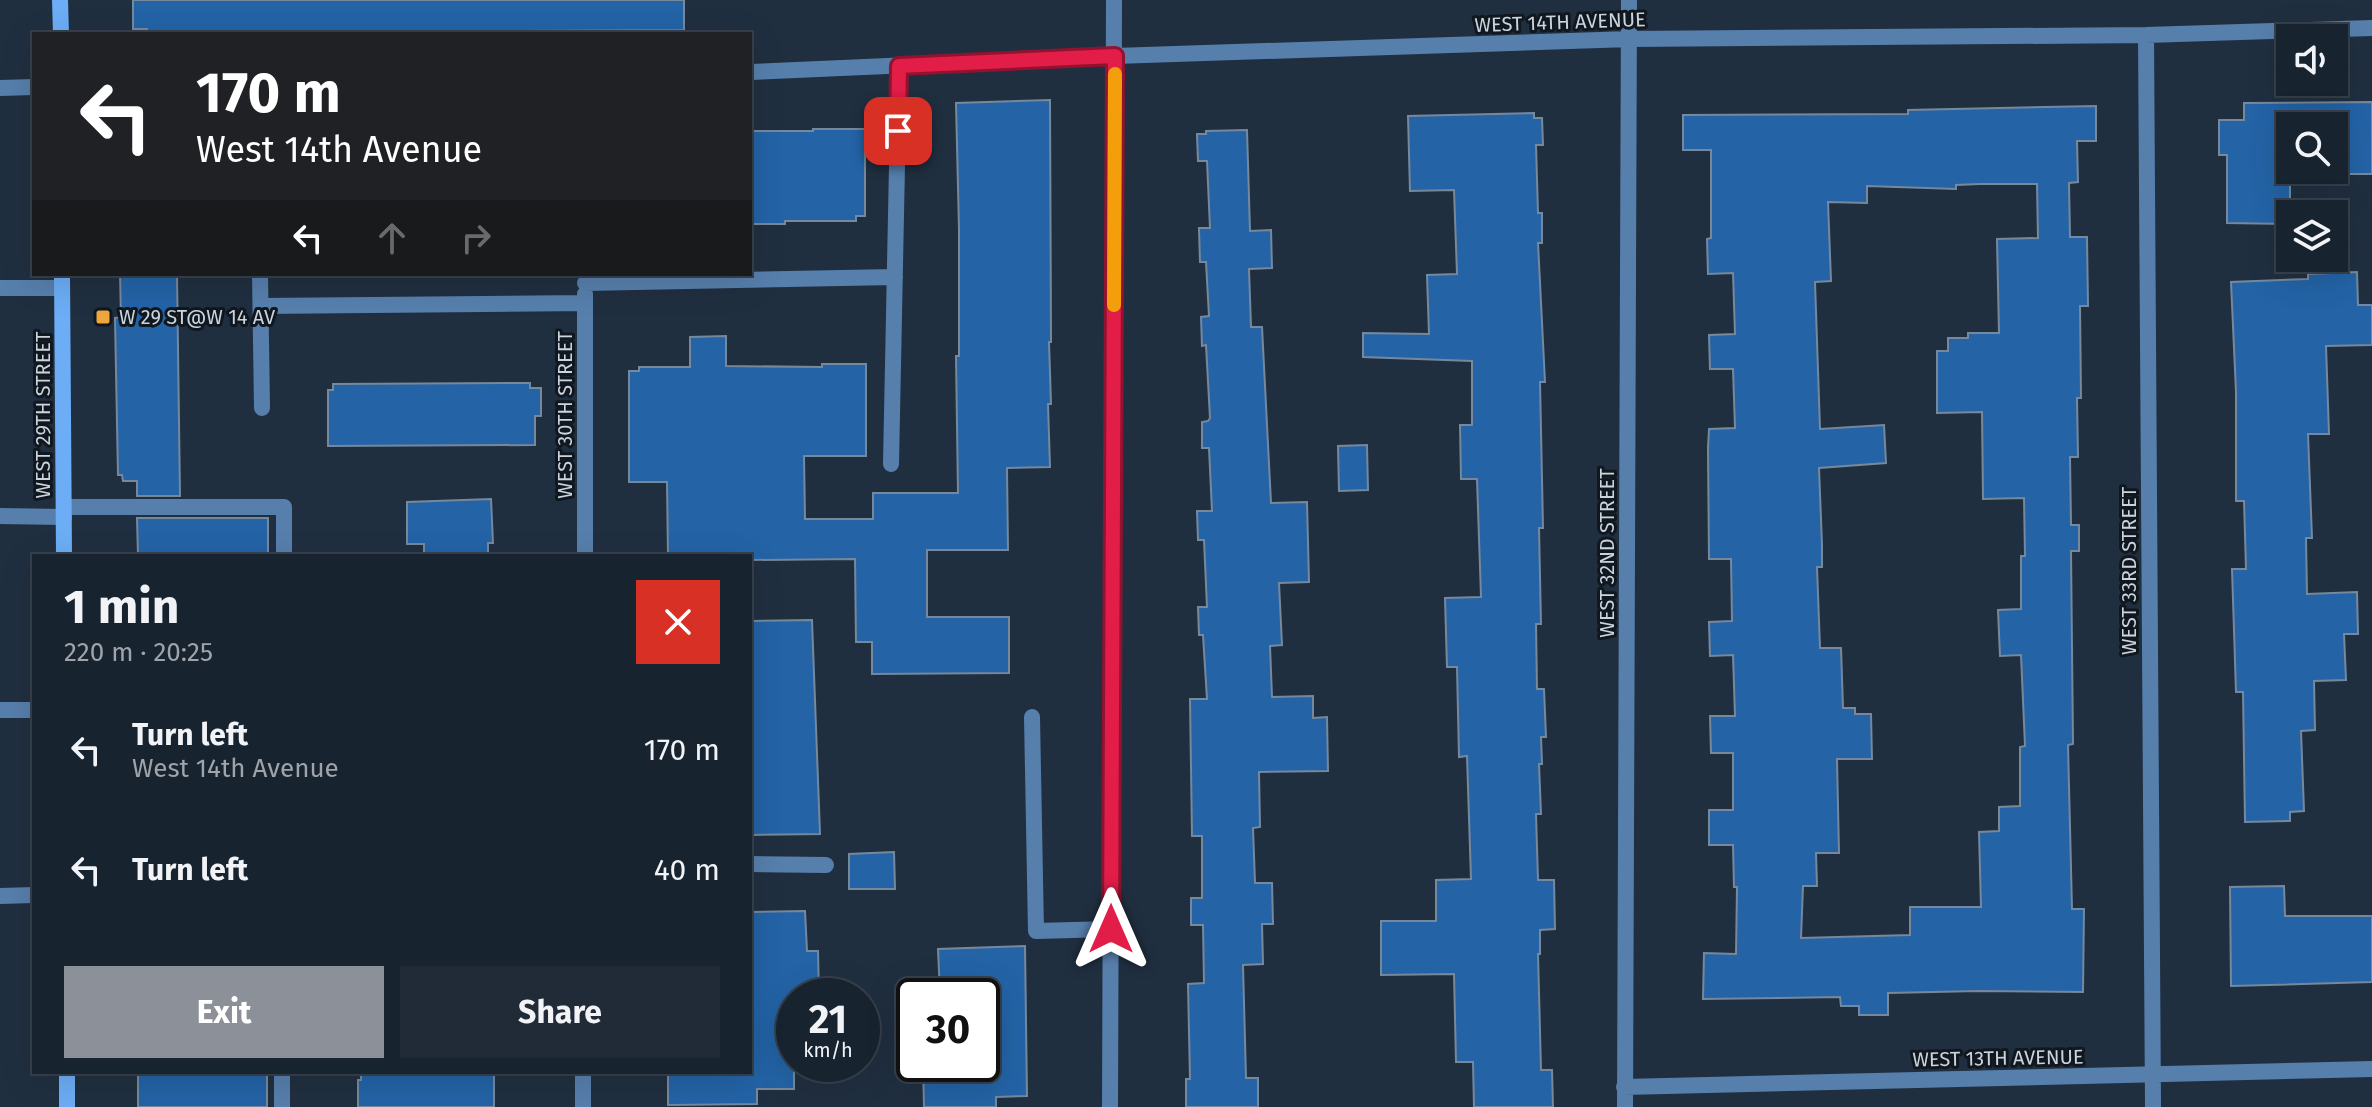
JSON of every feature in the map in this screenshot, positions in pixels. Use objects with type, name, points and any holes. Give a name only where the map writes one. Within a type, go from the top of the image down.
[{"type":"street","points":[[60,0],[61,32]]},
{"type":"street","points":[[1110,1107],[1114,0]]},
{"type":"street","name":"WEST 32ND STREET","points":[[1625,1107],[1629,0]]},
{"type":"street","name":"WEST 14TH AVENUE","points":[[752,72],[1630,39],[2146,35],[2372,28]]},
{"type":"street","name":"WEST 33RD STREET","points":[[2146,35],[2153,1107]]},
{"type":"street","points":[[891,464],[899,66]]},
{"type":"street","points":[[0,88],[32,87]]},
{"type":"street","points":[[260,276],[262,408]]},
{"type":"street","points":[[585,278],[895,277]]},
{"type":"street","name":"WEST 30TH STREET","points":[[585,278],[585,554]]},
{"type":"street","points":[[0,288],[62,281]]},
{"type":"street","name":"WEST 29TH STREET","points":[[62,281],[64,554]]},
{"type":"street","points":[[261,306],[585,303]]},
{"type":"street","points":[[0,516],[284,507],[284,554]]},
{"type":"street","points":[[0,710],[32,710]]},
{"type":"street","points":[[1032,717],[1036,931],[1111,929]]},
{"type":"street","points":[[752,864],[826,865]]},
{"type":"street","points":[[0,896],[32,895]]},
{"type":"street","name":"WEST 13TH AVENUE","points":[[1624,1087],[2372,1069]]},
{"type":"street","points":[[67,1074],[67,1107]]},
{"type":"street","points":[[282,1074],[282,1107]]},
{"type":"street","points":[[583,1074],[583,1107]]},
{"type":"building","points":[[133,0],[684,0],[684,30],[147,32],[147,29],[133,29]]},
{"type":"building","points":[[1050,100],[1050,467],[1007,468],[1008,550],[927,550],[927,617],[1009,617],[1009,673],[872,674],[872,642],[856,642],[855,559],[752,560],[752,554],[668,554],[667,482],[629,482],[629,371],[639,371],[639,367],[690,367],[690,337],[726,336],[726,366],[866,364],[866,456],[804,456],[805,519],[873,519],[873,493],[958,493],[956,103]]},
{"type":"building","points":[[2372,102],[2372,174],[2348,174],[2348,112],[2276,112],[2276,184],[2290,184],[2290,200],[2276,200],[2276,224],[2227,223],[2227,155],[2219,155],[2219,120],[2244,120],[2244,103]]},
{"type":"building","points":[[2096,106],[2096,141],[2077,141],[2078,182],[2069,183],[2070,237],[2087,237],[2088,306],[2080,306],[2078,457],[2070,457],[2071,525],[2079,525],[2079,551],[2071,551],[2073,744],[2068,745],[2072,909],[2084,909],[2083,992],[1888,993],[1888,1015],[1859,1015],[1859,1006],[1841,1006],[1840,997],[1703,999],[1704,953],[1736,954],[1737,887],[1734,887],[1733,845],[1709,845],[1709,810],[1733,810],[1733,753],[1711,753],[1710,716],[1735,716],[1733,655],[1710,656],[1709,622],[1732,621],[1731,559],[1709,559],[1708,448],[1709,429],[1735,428],[1733,369],[1710,369],[1709,335],[1735,334],[1733,273],[1708,274],[1711,150],[1683,150],[1683,115],[1908,114],[1908,110]],"holes":[[[2037,184],[2038,238],[1997,239],[1999,333],[1968,333],[1968,338],[1948,338],[1948,351],[1937,351],[1937,413],[1982,412],[1983,499],[2024,498],[2025,556],[2021,556],[2021,609],[1998,610],[2000,656],[2021,655],[2025,746],[2020,747],[2020,806],[1999,807],[1999,831],[1979,832],[1981,907],[1910,907],[1910,935],[1801,938],[1803,886],[1817,886],[1816,853],[1839,853],[1837,759],[1872,759],[1871,714],[1855,714],[1855,708],[1843,708],[1841,648],[1820,648],[1817,567],[1822,567],[1822,545],[1819,468],[1886,463],[1884,425],[1820,429],[1815,282],[1831,281],[1828,202],[1867,203],[1867,186],[1956,189],[1956,185]]]},
{"type":"building","points":[[1534,113],[1534,118],[1542,118],[1543,145],[1536,145],[1538,213],[1542,213],[1542,243],[1538,243],[1545,382],[1540,382],[1541,624],[1536,624],[1537,689],[1544,689],[1546,737],[1541,737],[1542,764],[1539,764],[1541,814],[1536,814],[1538,880],[1554,880],[1555,929],[1540,930],[1538,954],[1541,1070],[1552,1070],[1553,1107],[1474,1107],[1473,1062],[1456,1062],[1454,974],[1381,975],[1381,921],[1436,921],[1436,880],[1471,879],[1467,756],[1459,757],[1457,667],[1447,667],[1445,598],[1481,597],[1477,479],[1461,479],[1460,425],[1472,425],[1472,361],[1363,357],[1363,333],[1429,334],[1427,275],[1457,274],[1454,190],[1410,191],[1408,116]]},
{"type":"building","points":[[865,129],[865,216],[856,216],[856,221],[752,224],[752,131]]},
{"type":"building","points":[[1247,130],[1250,231],[1271,230],[1272,268],[1249,269],[1251,327],[1262,327],[1271,503],[1307,502],[1309,582],[1279,583],[1282,645],[1270,646],[1272,697],[1313,696],[1313,718],[1327,717],[1328,771],[1259,772],[1260,827],[1253,828],[1255,883],[1272,883],[1273,924],[1262,924],[1263,964],[1243,965],[1246,1078],[1258,1078],[1258,1107],[1186,1107],[1186,1079],[1190,1079],[1188,984],[1204,983],[1203,925],[1191,925],[1191,898],[1202,898],[1202,836],[1192,836],[1190,699],[1207,699],[1198,607],[1207,607],[1204,540],[1198,540],[1197,511],[1212,511],[1209,448],[1202,448],[1202,422],[1210,418],[1206,345],[1202,346],[1201,317],[1209,316],[1206,262],[1200,262],[1199,228],[1210,228],[1207,161],[1198,161],[1197,134]]},
{"type":"building","points":[[2357,272],[2358,305],[2372,305],[2372,345],[2326,346],[2329,434],[2308,434],[2312,538],[2306,538],[2307,594],[2357,592],[2358,634],[2344,634],[2346,680],[2314,681],[2315,730],[2301,731],[2304,811],[2290,812],[2290,821],[2245,822],[2243,692],[2236,692],[2232,569],[2246,569],[2244,501],[2236,501],[2236,392],[2231,282],[2308,279],[2308,274]]},
{"type":"building","points":[[120,276],[177,276],[180,496],[137,496],[137,481],[123,481],[122,475],[118,475],[115,318],[121,317]]},
{"type":"building","points":[[530,383],[530,388],[541,388],[541,416],[535,416],[535,445],[328,446],[328,390],[333,390],[333,384]]},
{"type":"building","points":[[1367,445],[1368,490],[1339,491],[1338,446]]},
{"type":"building","points":[[491,499],[493,543],[488,543],[488,554],[424,554],[424,544],[407,544],[407,502]]},
{"type":"building","points":[[137,518],[268,518],[268,554],[138,554]]},
{"type":"building","points":[[812,620],[820,834],[752,835],[752,621]]},
{"type":"building","points":[[894,852],[895,889],[849,889],[849,854]]},
{"type":"building","points":[[2284,886],[2285,916],[2372,916],[2372,982],[2231,986],[2230,887]]},
{"type":"building","points":[[805,911],[807,951],[818,951],[819,978],[776,978],[776,1082],[794,1082],[794,1089],[757,1089],[757,1104],[668,1105],[668,1074],[752,1074],[752,912]]},
{"type":"building","points":[[1025,946],[1027,1096],[996,1097],[996,1107],[924,1107],[923,1082],[1000,1082],[1000,978],[939,978],[938,949]]},
{"type":"building","points":[[138,1074],[267,1074],[267,1107],[138,1107]]},
{"type":"building","points":[[361,1074],[494,1074],[494,1107],[358,1107],[358,1080],[361,1080]]},
{"type":"slow traffic","points":[[1114,305],[1115,74]]},
{"type":"place","name":"W 29 ST@W 14 AV","points":[[103,317]]},
{"type":"route","points":[[898,131],[899,66],[1115,56],[1111,929]]}]
